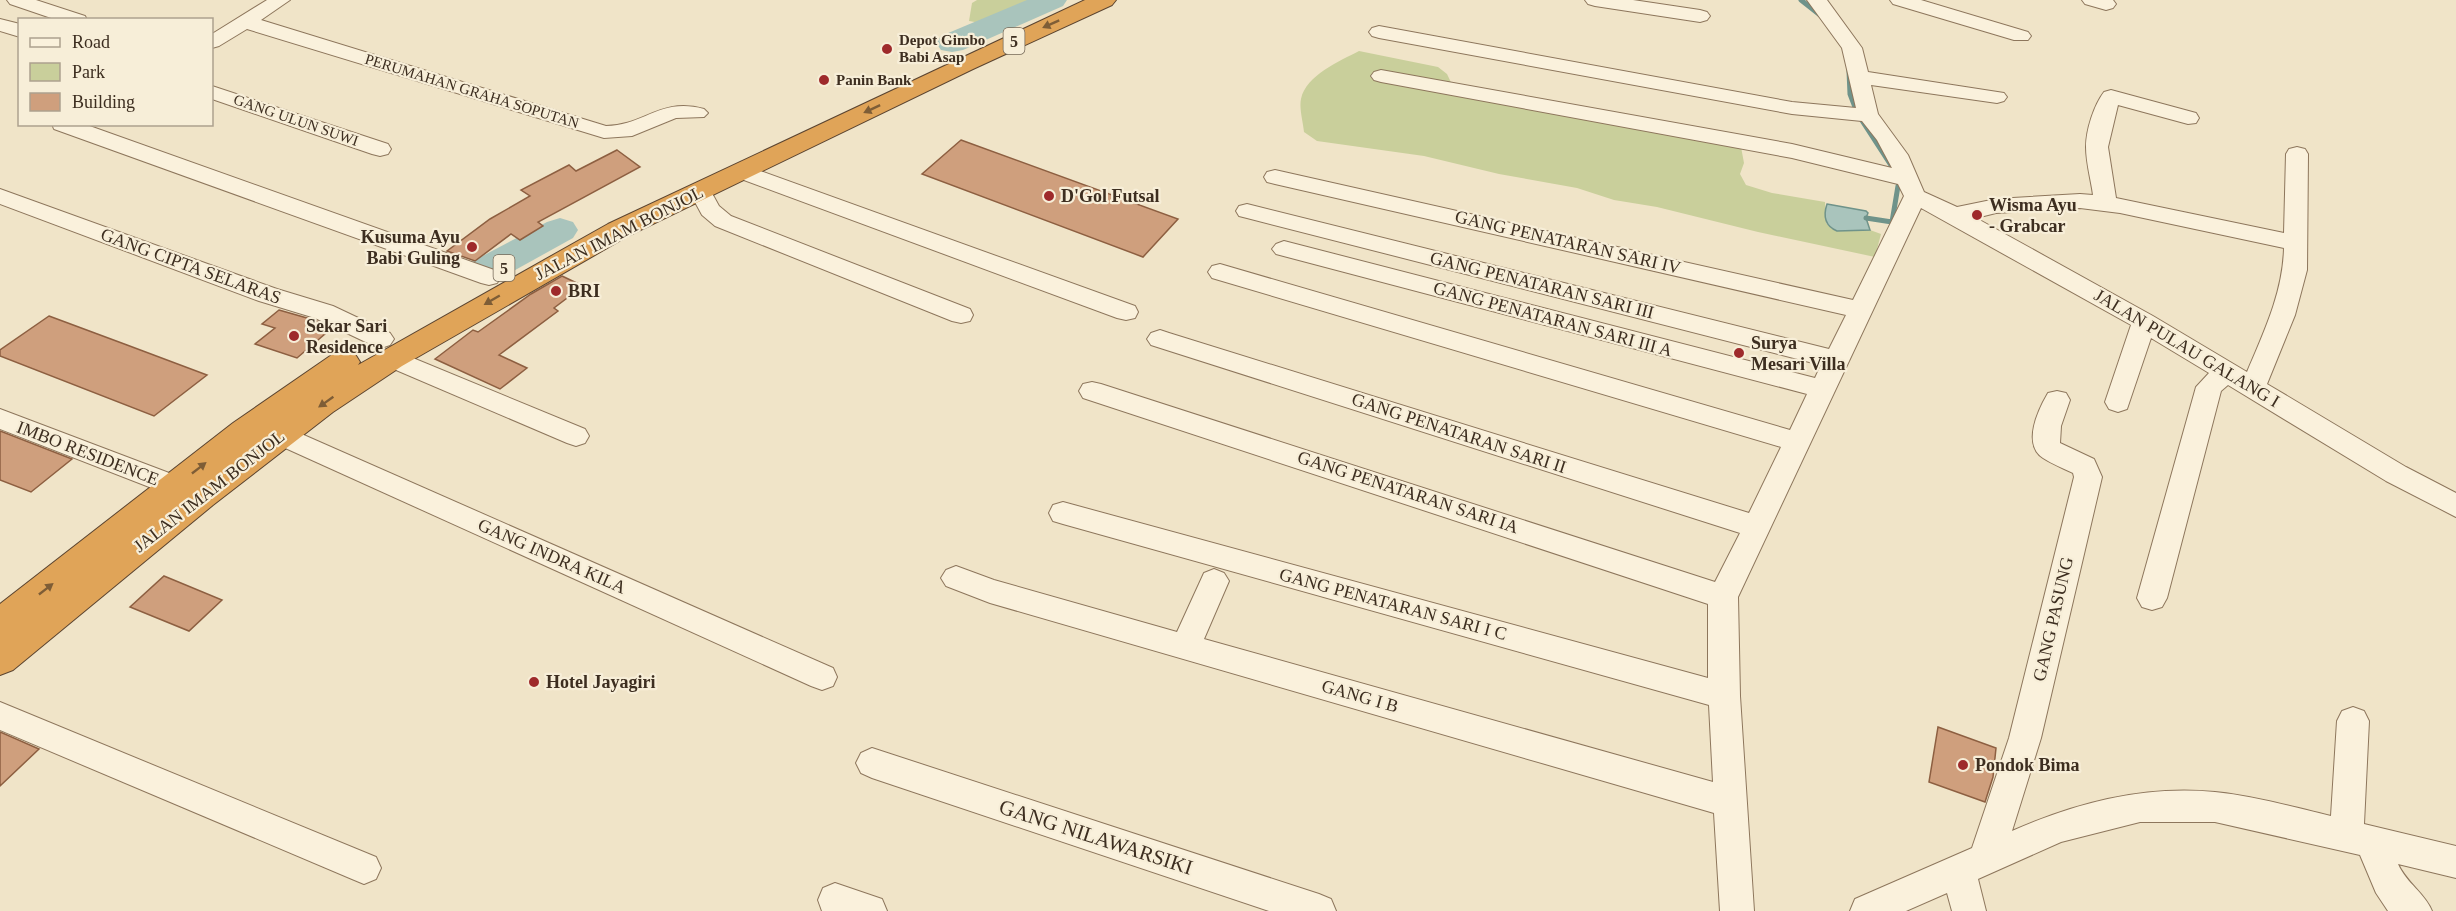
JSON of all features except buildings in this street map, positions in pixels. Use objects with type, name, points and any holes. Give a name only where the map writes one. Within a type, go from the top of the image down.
[{"type":"highway","name":"JALAN IMAM BONJOL","points":[[0,659],[201,496],[281,435],[386,348],[489,277],[593,219],[717,159],[943,52],[1062,0]]},
{"type":"highway","name":"JALAN IMAM BONJOL","points":[[0,625],[175,486],[303,389],[741,171],[1104,0]]},
{"type":"street","points":[[17,0],[72,18]]},
{"type":"street","points":[[1595,0],[1700,16]]},
{"type":"street","points":[[1737,911],[1724,696],[1723,597],[1859,310],[1911,188],[1886,137],[1868,115],[1852,48],[1817,0]]},
{"type":"street","points":[[1900,0],[2021,36]]},
{"type":"street","points":[[213,41],[246,22],[269,2]]},
{"type":"street","name":"PERUMAHAN GRAHA SOPUTAN","points":[[246,22],[604,132],[630,131],[674,112],[697,112]]},
{"type":"street","points":[[1379,32],[1792,108],[1868,115]]},
{"type":"street","name":"JALAN PULAU GALANG I","points":[[1381,76],[1792,151],[1911,188],[1954,215],[2144,322],[2396,474],[2456,506]]},
{"type":"street","points":[[1859,77],[1997,97]]},
{"type":"street","name":"GANG ULUN SUWI","points":[[213,92],[380,149]]},
{"type":"street","points":[[2106,204],[2097,147],[2101,125],[2111,96],[2188,118]]},
{"type":"street","points":[[68,126],[489,277]]},
{"type":"street","points":[[2253,387],[2283,315],[2295,270],[2297,154]]},
{"type":"street","points":[[741,171],[1126,312]]},
{"type":"street","name":"GANG PENATARAN SARI IV","points":[[1275,177],[1859,310]]},
{"type":"street","points":[[700,191],[710,210],[723,221],[961,315]]},
{"type":"street","name":"GANG CIPTA SELARAS","points":[[0,196],[268,295],[324,312],[386,348],[576,436]]},
{"type":"street","points":[[1954,215],[1976,208],[2060,201],[2106,204],[2296,243]]},
{"type":"street","name":"GANG PENATARAN SARI III","points":[[1247,211],[1836,360]]},
{"type":"street","name":"GANG PENATARAN SARI III A","points":[[1284,249],[1822,389]]},
{"type":"street","points":[[1220,272],[1797,442]]},
{"type":"street","points":[[2118,402],[2144,322]]},
{"type":"street","name":"GANG PENATARAN SARI II","points":[[1160,339],[1757,527]]},
{"type":"street","points":[[2152,598],[2209,387],[2227,371]]},
{"type":"street","name":"GANG PENATARAN SARI IA","points":[[1092,391],[1723,597]]},
{"type":"street","name":"GANG PASUNG","points":[[1973,864],[2025,738],[2088,477],[2084,466],[2050,450],[2044,439],[2057,400]]},
{"type":"street","name":"IMBO RESIDENCE","points":[[0,419],[175,486]]},
{"type":"street","name":"GANG INDRA KILA","points":[[281,435],[822,677]]},
{"type":"street","name":"GANG PENATARAN SARI I C","points":[[1063,513],[1724,696]]},
{"type":"street","name":"GANG I B","points":[[956,578],[990,591],[1730,802]]},
{"type":"street","points":[[1186,646],[1214,581]]},
{"type":"street","points":[[0,716],[364,868]]},
{"type":"street","points":[[2353,721],[2359,840],[2401,902],[2415,911]]},
{"type":"street","name":"GANG NILAWARSIKI","points":[[872,763],[1319,911]]},
{"type":"street","points":[[1867,911],[2056,827],[2140,807],[2215,807],[2277,819],[2456,862]]},
{"type":"street","points":[[1969,911],[1973,864]]},
{"type":"street","points":[[835,900],[870,911]]},
{"type":"green space","points":[[977,0],[1040,0],[986,24],[969,21],[972,3]]},
{"type":"green space","points":[[1359,51],[1438,67],[1447,74],[1456,93],[1741,147],[1744,163],[1740,174],[1746,185],[1772,193],[1825,202],[1826,223],[1832,229],[1870,230],[1881,234],[1875,257],[1657,207],[1614,200],[1577,188],[1499,174],[1424,156],[1317,141],[1304,132],[1300,107],[1304,90],[1325,70]]},
{"type":"water","points":[[1827,204],[1866,211],[1870,230],[1837,231],[1833,229],[1826,220]]},
{"type":"waterway","points":[[952,43],[1052,0]]},
{"type":"waterway","points":[[1801,0],[1820,15]]},
{"type":"waterway","points":[[1849,71],[1850,94],[1855,107]]},
{"type":"waterway","points":[[1861,119],[1894,170]]},
{"type":"waterway","points":[[1866,218],[1892,222],[1898,186]]},
{"type":"waterway","points":[[486,270],[560,230]]},
{"type":"place","name":"Depot Gimbo Babi Asap","points":[[887,49]]},
{"type":"place","name":"Panin Bank","points":[[824,80]]},
{"type":"place","name":"D'Gol Futsal","points":[[1049,196]]},
{"type":"place","name":"Wisma Ayu - Grabcar","points":[[1977,215]]},
{"type":"place","name":"Kusuma Ayu Babi Guling","points":[[472,247]]},
{"type":"place","name":"BRI","points":[[556,291]]},
{"type":"place","name":"Sekar Sari Residence","points":[[294,336]]},
{"type":"place","name":"Surya Mesari Villa","points":[[1739,353]]},
{"type":"place","name":"Hotel Jayagiri","points":[[534,682]]},
{"type":"place","name":"Pondok Bima","points":[[1963,765]]}]
